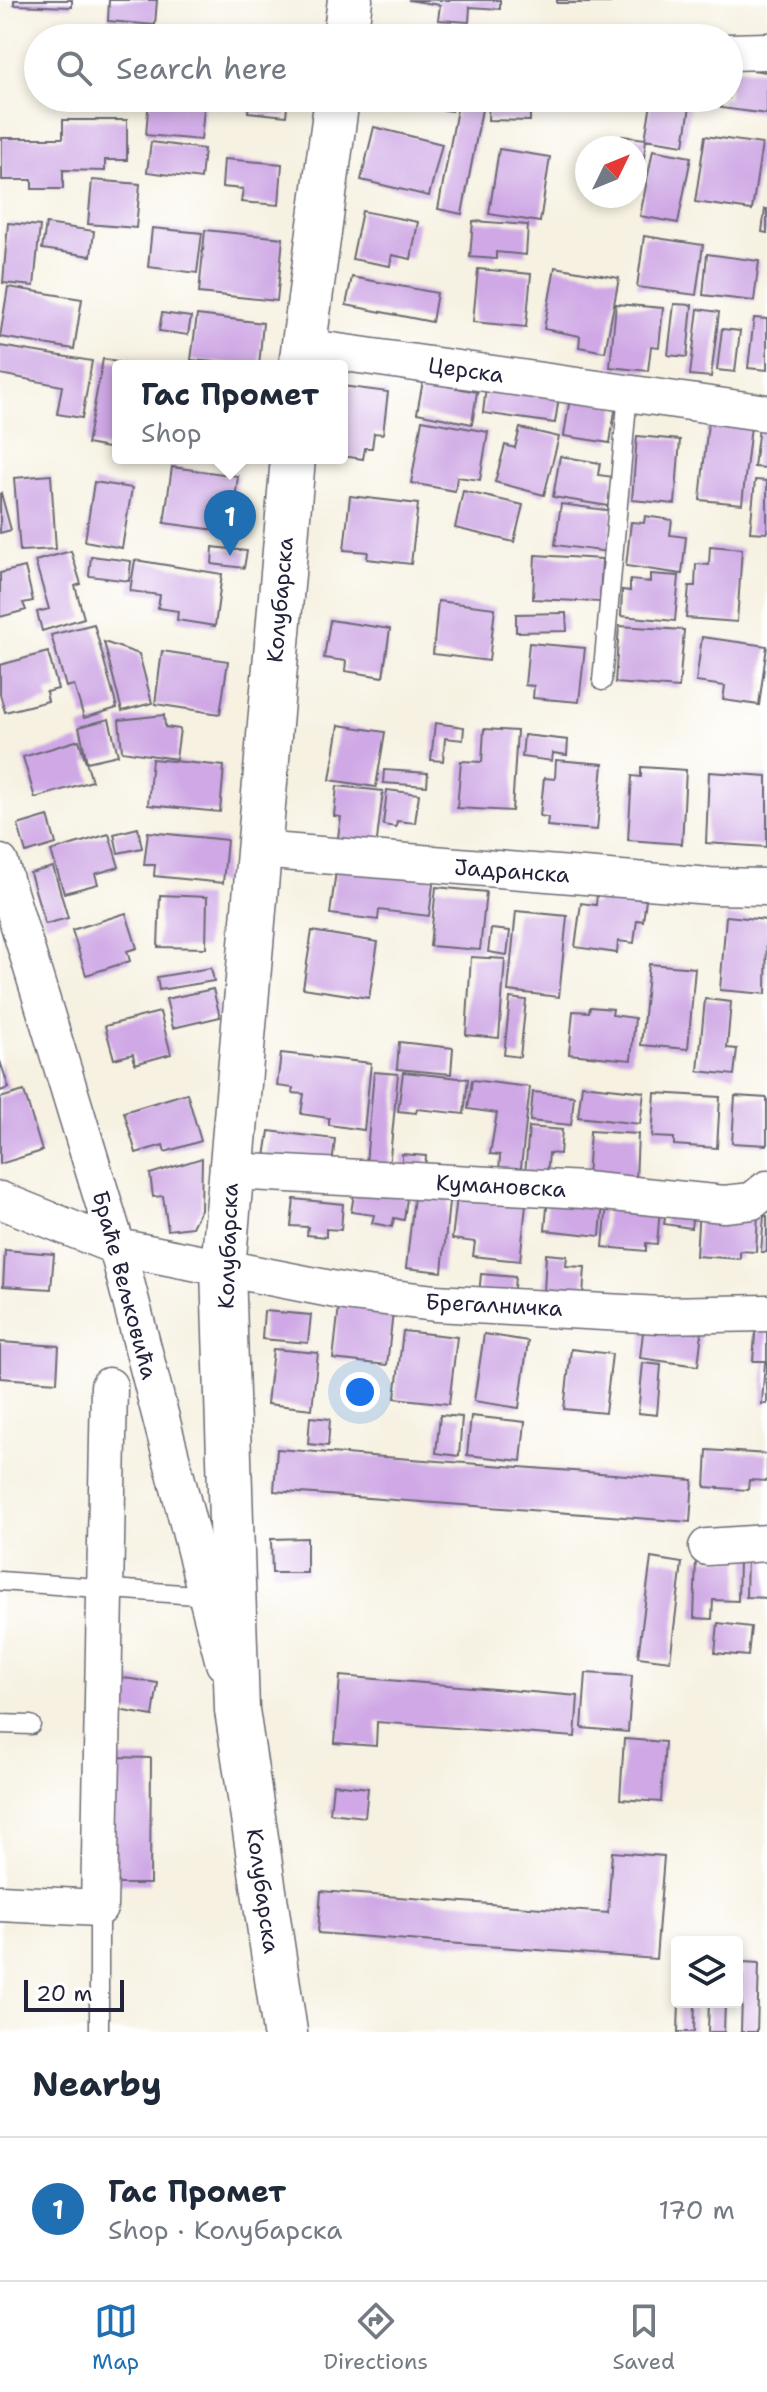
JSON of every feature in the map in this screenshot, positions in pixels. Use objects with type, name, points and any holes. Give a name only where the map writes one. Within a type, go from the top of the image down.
[{"type":"main road","points":[[347,24],[350,0]]},
{"type":"main road","points":[[302,356],[335,112]]},
{"type":"main road","name":"Колубарска","points":[[285,2032],[220,1596],[223,1269],[292,464]]},
{"type":"street","points":[[743,52],[767,51]]},
{"type":"street","name":"Церска","points":[[302,356],[337,360]]},
{"type":"street","name":"Церска","points":[[348,361],[628,393],[767,413]]},
{"type":"street","name":"Јадранска","points":[[258,850],[695,885],[767,887]]},
{"type":"street","name":"Браће Вељковића","points":[[0,863],[220,1596]]},
{"type":"street","name":"Кумановска","points":[[231,1171],[584,1190],[724,1204],[752,1201],[767,1189]]},
{"type":"street","name":"Брегалничка","points":[[0,1200],[117,1247],[351,1293],[435,1303],[661,1315],[767,1313]]},
{"type":"street","points":[[0,1903],[99,1908],[109,1386]]},
{"type":"street","points":[[707,1547],[767,1543]]},
{"type":"lane","points":[[602,681],[628,393]]},
{"type":"lane","points":[[0,1581],[220,1596]]},
{"type":"lane","points":[[0,1724],[31,1725]]},
{"type":"lane","points":[[99,1908],[99,2032]]},
{"type":"building","points":[[14,0],[72,0],[72,7],[14,5]]},
{"type":"building","points":[[109,0],[157,0],[155,24],[108,21]]},
{"type":"building","points":[[408,0],[500,0],[500,9],[470,7],[469,22],[438,20],[440,5]]},
{"type":"building","points":[[557,0],[610,0],[610,3],[557,3]]},
{"type":"building","points":[[743,69],[767,72],[767,114],[743,111]]},
{"type":"building","points":[[148,112],[204,112],[201,140],[146,135]]},
{"type":"building","points":[[248,112],[286,112],[286,116]]},
{"type":"building","points":[[457,112],[481,112],[462,214],[438,209]]},
{"type":"building","points":[[488,112],[530,112],[530,121],[488,120]]},
{"type":"building","points":[[650,112],[689,112],[684,145],[647,139]]},
{"type":"building","points":[[63,120],[127,120],[127,160],[105,160],[105,171],[63,170],[63,189],[32,189],[32,180],[2,180],[2,138],[63,138]]},
{"type":"building","points":[[374,127],[442,144],[429,196],[361,180]]},
{"type":"building","points":[[705,136],[762,144],[752,210],[695,202]]},
{"type":"building","points":[[151,142],[204,149],[201,179],[147,172]]},
{"type":"building","points":[[499,149],[550,157],[540,222],[489,214]]},
{"type":"building","points":[[653,150],[691,157],[678,223],[640,216],[642,208],[647,208],[647,180]]},
{"type":"building","points":[[224,159],[282,164],[279,205],[241,202],[243,189],[222,187]]},
{"type":"building","points":[[92,180],[140,184],[136,228],[88,224]]},
{"type":"building","points":[[767,209],[767,233],[762,232]]},
{"type":"building","points":[[362,211],[418,222],[411,259],[392,255],[390,266],[352,259]]},
{"type":"building","points":[[473,221],[528,225],[526,255],[496,252],[496,259],[470,257]]},
{"type":"building","points":[[8,223],[40,226],[34,286],[3,283]]},
{"type":"building","points":[[46,224],[94,231],[91,256],[42,249]]},
{"type":"building","points":[[152,228],[202,233],[197,273],[148,267]]},
{"type":"building","points":[[205,230],[283,238],[277,301],[199,293]]},
{"type":"building","points":[[644,236],[703,245],[696,295],[637,287]]},
{"type":"building","points":[[707,254],[759,261],[754,301],[703,295]]},
{"type":"building","points":[[555,267],[619,278],[605,352],[579,347],[580,336],[544,329]]},
{"type":"building","points":[[478,269],[531,274],[526,327],[473,322]]},
{"type":"building","points":[[352,277],[437,293],[432,322],[346,305]]},
{"type":"building","points":[[8,287],[82,299],[74,349],[0,337]]},
{"type":"building","points":[[616,304],[663,308],[659,347],[651,346],[648,371],[610,367]]},
{"type":"building","points":[[674,304],[692,305],[687,357],[668,355]]},
{"type":"building","points":[[698,309],[719,312],[711,377],[690,375]]},
{"type":"building","points":[[162,313],[191,317],[188,335],[159,331]]},
{"type":"building","points":[[197,315],[263,323],[260,360],[191,360]]},
{"type":"building","points":[[754,318],[767,319],[767,370],[748,368]]},
{"type":"building","points":[[722,329],[740,331],[735,372],[717,370]]},
{"type":"building","points":[[0,346],[92,361],[82,418],[57,414],[62,386],[0,374]]},
{"type":"building","points":[[103,359],[112,361],[112,449],[87,444]]},
{"type":"building","points":[[423,381],[477,392],[472,424],[417,413]]},
{"type":"building","points":[[348,387],[388,392],[383,434],[374,433],[372,448],[365,448],[363,459],[348,457]]},
{"type":"building","points":[[486,387],[559,397],[555,423],[483,413]]},
{"type":"building","points":[[570,397],[616,405],[610,443],[564,436]]},
{"type":"building","points":[[422,420],[488,432],[480,480],[457,477],[455,491],[411,483]]},
{"type":"building","points":[[708,422],[751,426],[742,504],[700,500]]},
{"type":"building","points":[[759,427],[767,428],[767,468],[754,467]]},
{"type":"building","points":[[520,428],[559,437],[544,495],[495,482],[505,445],[515,448]]},
{"type":"building","points":[[637,436],[680,440],[675,504],[632,500]]},
{"type":"building","points":[[560,456],[600,463],[598,475],[614,477],[608,506],[553,497]]},
{"type":"building","points":[[172,467],[238,476],[231,532],[164,523]]},
{"type":"building","points":[[51,475],[56,549],[20,551],[14,478]]},
{"type":"building","points":[[755,480],[767,481],[767,533],[750,532]]},
{"type":"building","points":[[94,482],[132,488],[122,548],[85,541]]},
{"type":"building","points":[[463,491],[523,505],[514,542],[455,528]]},
{"type":"building","points":[[0,494],[11,530],[0,533]]},
{"type":"building","points":[[350,496],[418,504],[411,564],[367,559],[368,552],[344,550]]},
{"type":"building","points":[[561,504],[613,511],[608,552],[555,545]]},
{"type":"building","points":[[645,516],[672,520],[670,535],[686,537],[682,574],[626,566],[631,522],[644,523]]},
{"type":"building","points":[[710,546],[742,549],[737,622],[686,618],[689,586],[695,586],[696,564],[709,565]]},
{"type":"building","points":[[213,547],[247,551],[244,568],[212,564]]},
{"type":"building","points":[[71,551],[81,584],[75,586],[84,618],[42,631],[37,612],[49,609],[35,561]]},
{"type":"building","points":[[535,555],[602,559],[600,602],[533,599]]},
{"type":"building","points":[[91,556],[131,561],[129,581],[89,576]]},
{"type":"building","points":[[135,560],[222,574],[215,626],[177,620],[178,611],[158,608],[160,595],[130,591]]},
{"type":"building","points":[[25,567],[33,601],[23,603],[26,610],[0,617],[0,573]]},
{"type":"building","points":[[650,574],[679,576],[675,621],[621,616],[622,590],[630,591],[630,580],[650,582]]},
{"type":"building","points":[[438,601],[495,608],[489,661],[433,654]]},
{"type":"building","points":[[566,613],[567,631],[516,632],[516,614]]},
{"type":"building","points":[[330,620],[390,629],[383,677],[345,671],[346,661],[324,658]]},
{"type":"building","points":[[94,624],[117,708],[84,718],[74,685],[66,687],[51,635]]},
{"type":"building","points":[[619,626],[684,630],[679,688],[615,683]]},
{"type":"building","points":[[702,637],[767,646],[759,705],[723,700],[725,686],[696,682]]},
{"type":"building","points":[[104,642],[139,654],[152,703],[122,711]]},
{"type":"building","points":[[529,643],[585,648],[579,702],[533,698],[534,686],[525,685]]},
{"type":"building","points":[[162,651],[228,661],[220,714],[155,704]]},
{"type":"building","points":[[48,652],[58,689],[46,692],[48,701],[5,712],[0,694],[0,665]]},
{"type":"building","points":[[164,715],[165,727],[180,729],[176,759],[122,751],[119,720]]},
{"type":"building","points":[[109,719],[118,755],[87,762],[79,727]]},
{"type":"building","points":[[435,723],[464,727],[463,740],[445,738],[443,761],[431,760]]},
{"type":"building","points":[[339,725],[385,732],[376,787],[330,780]]},
{"type":"building","points":[[484,729],[517,731],[512,811],[457,808],[461,761],[482,762]]},
{"type":"building","points":[[524,735],[568,740],[567,755],[553,753],[552,761],[522,757]]},
{"type":"building","points":[[79,740],[92,781],[35,798],[23,757]]},
{"type":"building","points":[[152,759],[224,766],[220,812],[148,805]]},
{"type":"building","points":[[556,760],[603,764],[597,830],[547,826],[548,817],[540,816],[544,778],[555,779]]},
{"type":"building","points":[[641,767],[686,770],[682,844],[628,840],[632,776],[641,777]]},
{"type":"building","points":[[384,770],[428,773],[427,786],[383,783]]},
{"type":"building","points":[[709,772],[767,776],[767,847],[706,843]]},
{"type":"building","points":[[337,786],[383,791],[376,848],[337,844],[341,817],[334,816]]},
{"type":"building","points":[[387,790],[419,794],[415,823],[397,821],[396,827],[383,825]]},
{"type":"building","points":[[48,816],[56,844],[26,853],[18,825]]},
{"type":"building","points":[[138,828],[142,848],[118,853],[114,834]]},
{"type":"building","points":[[148,832],[227,840],[223,883],[154,876],[155,865],[144,865]]},
{"type":"building","points":[[109,834],[119,867],[95,874],[98,884],[64,893],[51,851]]},
{"type":"building","points":[[337,864],[434,877],[429,916],[379,910],[378,920],[330,914]]},
{"type":"building","points":[[53,867],[68,918],[45,924],[30,873]]},
{"type":"building","points":[[436,887],[486,892],[480,950],[430,946]]},
{"type":"building","points":[[597,893],[646,900],[643,921],[637,920],[634,943],[618,941],[617,953],[575,947],[581,903],[596,905]]},
{"type":"building","points":[[160,895],[207,897],[206,948],[158,947]]},
{"type":"building","points":[[516,911],[567,916],[559,997],[508,991]]},
{"type":"building","points":[[126,913],[137,948],[127,951],[130,961],[86,975],[72,930]]},
{"type":"building","points":[[726,916],[767,920],[766,994],[720,990]]},
{"type":"building","points":[[491,929],[510,931],[507,955],[488,952]]},
{"type":"building","points":[[312,931],[378,942],[369,998],[303,988]]},
{"type":"building","points":[[471,957],[505,959],[499,1038],[466,1035]]},
{"type":"building","points":[[649,964],[695,968],[688,1049],[641,1045]]},
{"type":"building","points":[[211,968],[214,981],[159,990],[157,977]]},
{"type":"building","points":[[213,989],[220,1017],[173,1028],[166,999]]},
{"type":"building","points":[[510,998],[526,1000],[520,1057],[504,1055]]},
{"type":"building","points":[[705,999],[731,1002],[727,1048],[737,1049],[734,1075],[698,1071]]},
{"type":"building","points":[[590,1007],[613,1009],[612,1015],[635,1018],[631,1060],[569,1054],[573,1011],[589,1012]]},
{"type":"building","points":[[160,1012],[171,1054],[135,1064],[133,1054],[114,1059],[105,1026]]},
{"type":"building","points":[[399,1042],[453,1048],[451,1074],[397,1069]]},
{"type":"building","points":[[281,1053],[371,1063],[364,1130],[329,1125],[329,1118],[301,1114],[304,1094],[292,1093],[293,1088],[277,1086]]},
{"type":"building","points":[[0,1061],[9,1088],[0,1091]]},
{"type":"building","points":[[374,1072],[398,1074],[389,1167],[366,1164]]},
{"type":"building","points":[[403,1072],[468,1079],[464,1114],[417,1109],[416,1113],[398,1111]]},
{"type":"building","points":[[472,1080],[530,1087],[520,1176],[499,1174],[500,1155],[490,1154],[497,1113],[468,1109]]},
{"type":"building","points":[[582,1085],[644,1092],[640,1124],[578,1117]]},
{"type":"building","points":[[24,1091],[42,1151],[0,1164],[0,1098]]},
{"type":"building","points":[[533,1092],[574,1096],[571,1125],[530,1121]]},
{"type":"building","points":[[187,1093],[201,1141],[165,1152],[163,1145],[136,1153],[124,1112]]},
{"type":"building","points":[[655,1093],[720,1097],[717,1148],[674,1145],[674,1138],[652,1137]]},
{"type":"building","points":[[735,1096],[767,1098],[767,1145],[732,1143]]},
{"type":"building","points":[[529,1127],[562,1130],[560,1154],[549,1153],[547,1176],[525,1174]]},
{"type":"building","points":[[269,1131],[335,1139],[332,1165],[265,1157]]},
{"type":"building","points":[[590,1131],[638,1134],[636,1181],[587,1179]]},
{"type":"building","points":[[402,1154],[426,1156],[425,1173],[402,1172]]},
{"type":"building","points":[[202,1158],[201,1209],[192,1227],[168,1230],[163,1196],[153,1197],[150,1174]]},
{"type":"building","points":[[415,1188],[450,1192],[442,1272],[406,1268]]},
{"type":"building","points":[[355,1189],[407,1198],[404,1220],[394,1218],[392,1227],[372,1223],[374,1215],[351,1212]]},
{"type":"building","points":[[548,1196],[603,1202],[600,1236],[545,1230]]},
{"type":"building","points":[[457,1197],[526,1205],[520,1261],[473,1256],[475,1242],[452,1239]]},
{"type":"building","points":[[294,1199],[343,1204],[341,1230],[326,1229],[326,1237],[307,1235],[308,1227],[291,1226]]},
{"type":"building","points":[[607,1203],[660,1208],[657,1244],[646,1243],[646,1251],[603,1247]]},
{"type":"building","points":[[667,1207],[693,1211],[691,1228],[664,1224]]},
{"type":"building","points":[[699,1208],[758,1212],[756,1252],[740,1251],[740,1259],[696,1256]]},
{"type":"building","points":[[764,1216],[767,1216],[767,1252],[761,1252]]},
{"type":"building","points":[[5,1250],[54,1254],[51,1289],[3,1286]]},
{"type":"building","points":[[546,1254],[567,1256],[566,1266],[585,1267],[583,1295],[544,1292]]},
{"type":"building","points":[[481,1274],[515,1277],[513,1298],[479,1295]]},
{"type":"building","points":[[339,1306],[393,1312],[387,1365],[333,1359]]},
{"type":"building","points":[[264,1311],[311,1315],[308,1343],[262,1339]]},
{"type":"building","points":[[756,1323],[767,1324],[767,1404],[762,1404],[765,1361],[753,1361]]},
{"type":"building","points":[[644,1324],[702,1331],[698,1366],[640,1358]]},
{"type":"building","points":[[403,1331],[457,1337],[449,1404],[395,1398]]},
{"type":"building","points":[[484,1334],[528,1341],[519,1408],[474,1401]]},
{"type":"building","points":[[0,1342],[59,1346],[57,1382],[0,1378]]},
{"type":"building","points":[[273,1349],[318,1353],[312,1409],[267,1404]]},
{"type":"building","points":[[571,1349],[612,1354],[605,1413],[564,1409]]},
{"type":"building","points":[[643,1363],[661,1365],[657,1415],[638,1413]]},
{"type":"building","points":[[440,1415],[462,1417],[459,1456],[436,1453]]},
{"type":"building","points":[[471,1416],[525,1422],[521,1461],[467,1455]]},
{"type":"building","points":[[310,1417],[330,1419],[328,1446],[308,1444]]},
{"type":"building","points":[[277,1449],[693,1480],[690,1522],[274,1491]]},
{"type":"building","points":[[707,1450],[767,1454],[767,1481],[749,1480],[748,1490],[705,1487]]},
{"type":"building","points":[[307,1538],[307,1573],[272,1573],[271,1539]]},
{"type":"building","points":[[747,1556],[767,1557],[767,1598],[746,1597]]},
{"type":"building","points":[[651,1558],[682,1563],[670,1661],[638,1657]]},
{"type":"building","points":[[696,1558],[739,1560],[738,1601],[713,1600],[712,1619],[694,1618]]},
{"type":"building","points":[[718,1623],[751,1627],[748,1656],[715,1653]]},
{"type":"building","points":[[586,1673],[632,1676],[628,1732],[582,1728]]},
{"type":"building","points":[[340,1676],[578,1696],[575,1737],[377,1722],[376,1746],[335,1743]]},
{"type":"building","points":[[118,1677],[158,1683],[153,1716],[112,1709]]},
{"type":"building","points":[[624,1739],[665,1742],[661,1802],[620,1799]]},
{"type":"building","points":[[113,1757],[151,1758],[150,1884],[112,1884]]},
{"type":"building","points":[[333,1784],[368,1788],[365,1817],[330,1813]]},
{"type":"building","points":[[612,1852],[664,1856],[656,1959],[318,1933],[321,1891],[608,1913]]},
{"type":"building","points":[[743,1962],[759,1963],[757,2032],[741,2032]]},
{"type":"building","points":[[679,2008],[695,2008],[694,2032],[678,2032]]},
{"type":"building","points":[[709,2008],[725,2008],[724,2032],[708,2032]]},
{"type":"place","name":"Гас Промет","points":[[230,556]]}]
